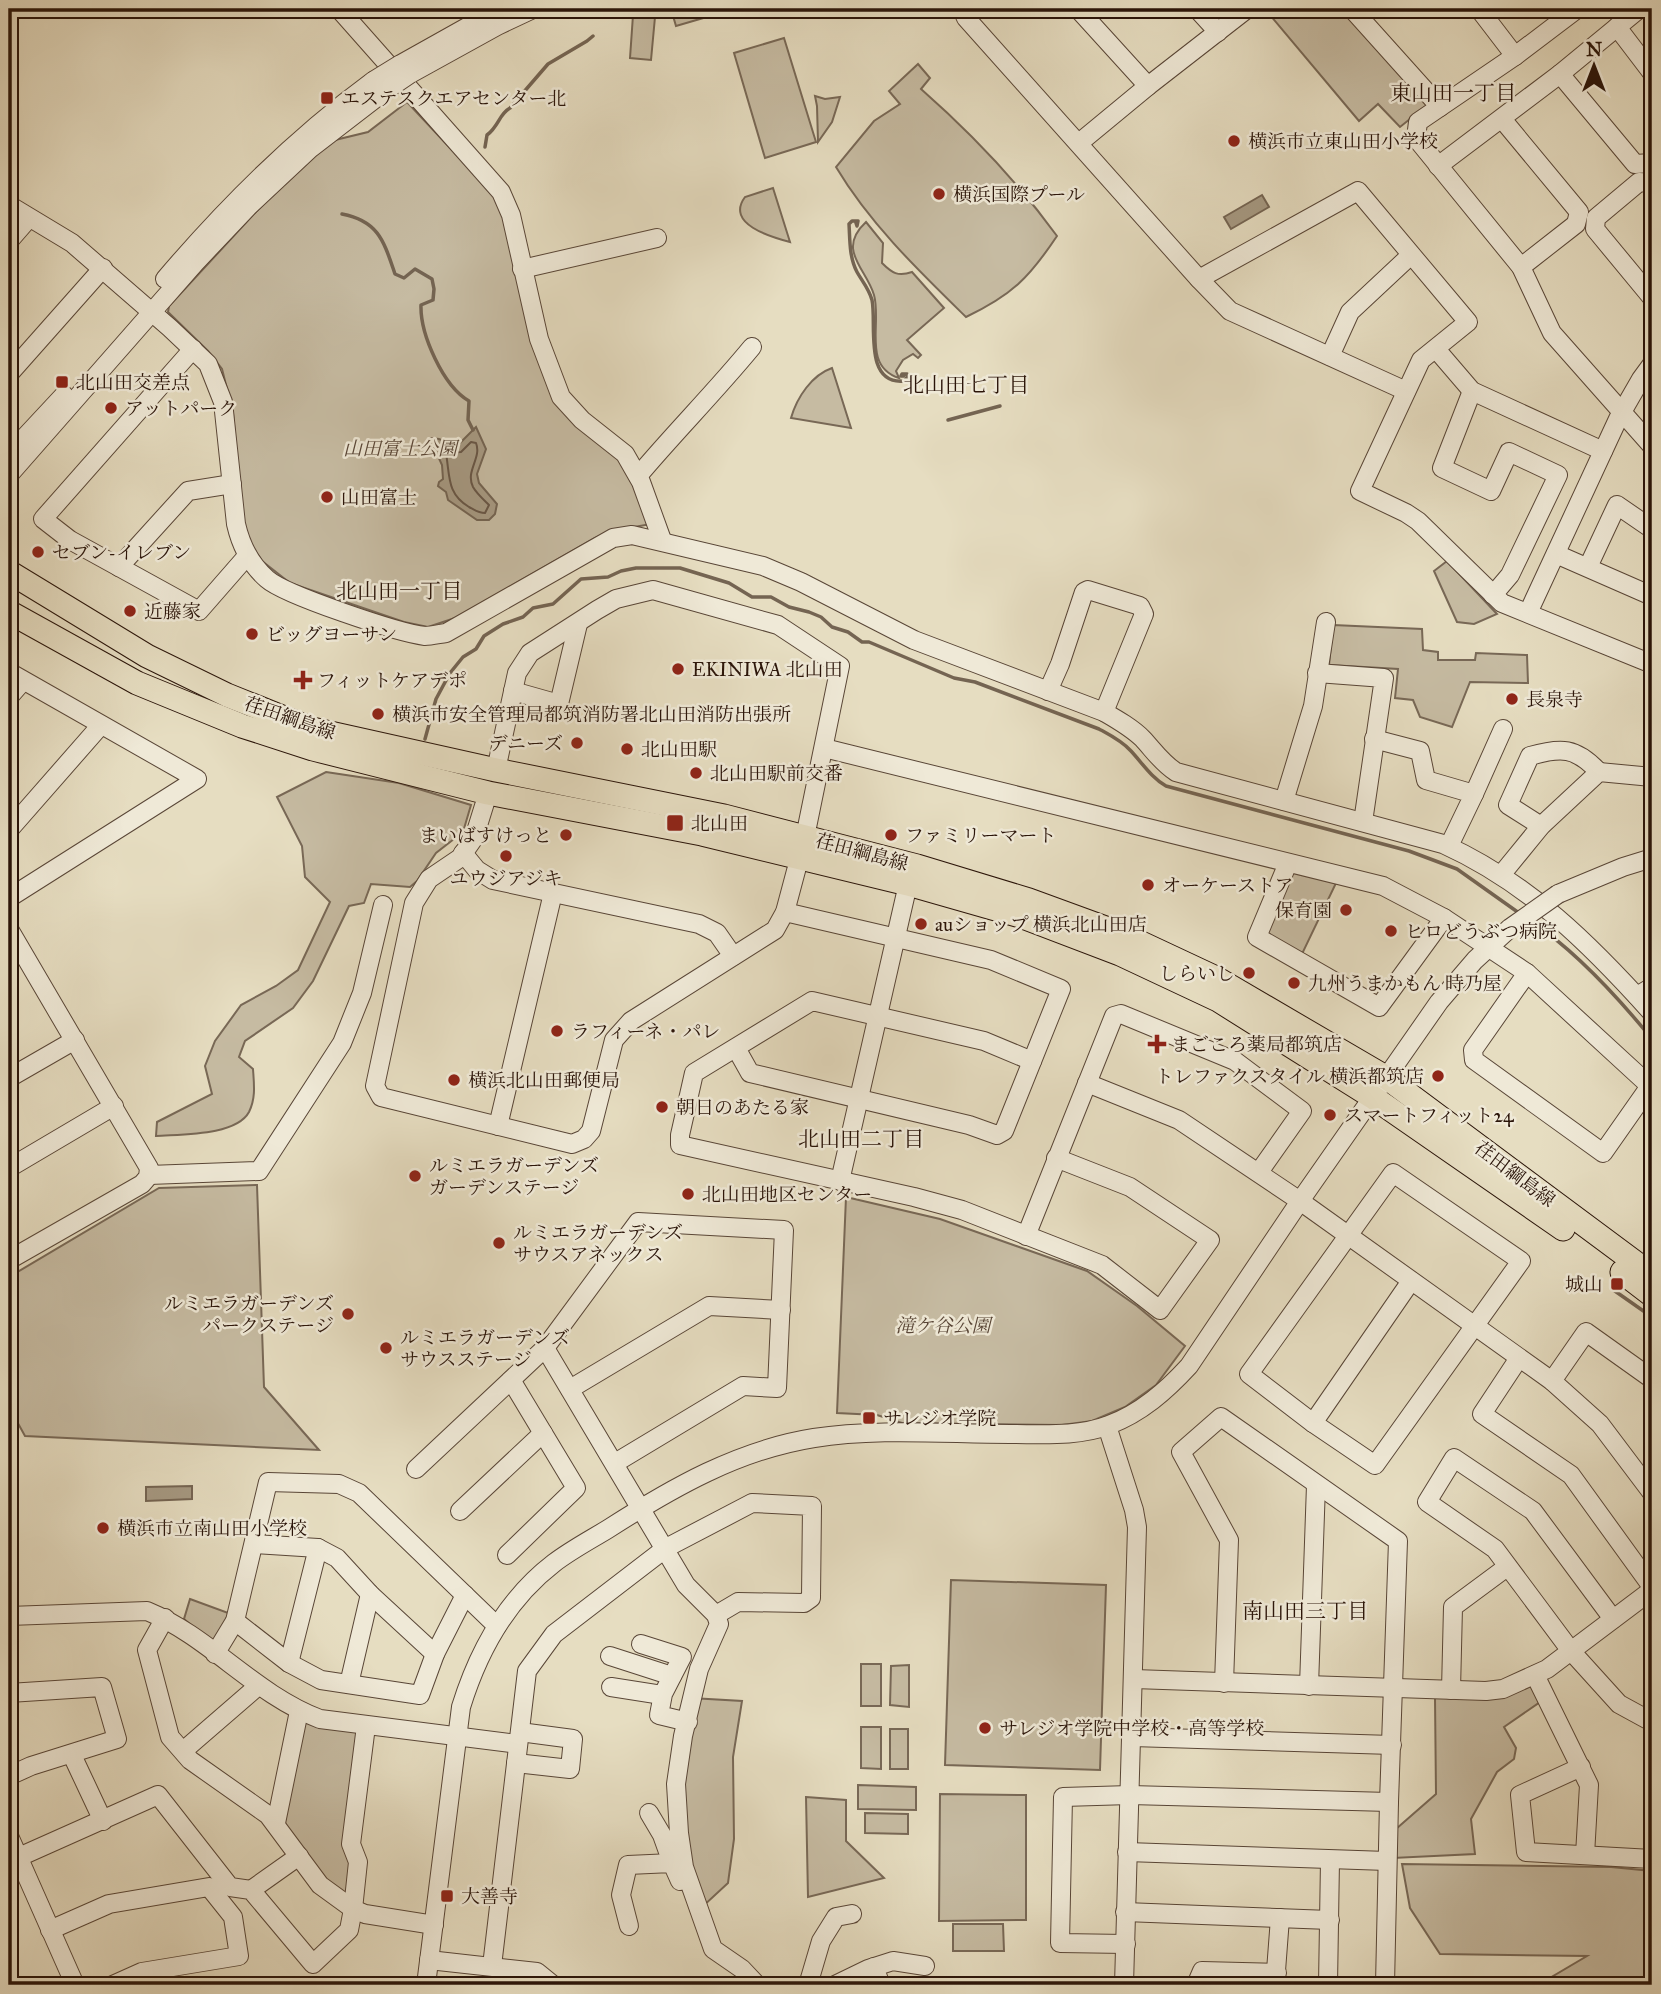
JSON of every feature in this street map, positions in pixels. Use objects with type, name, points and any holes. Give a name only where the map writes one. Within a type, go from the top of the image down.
[{"type":"main road","name":"荏田綱島線","points":[[9,572],[147,656],[227,695],[312,729],[724,816],[908,884],[1020,916],[1132,960],[1218,1000],[1374,1098],[1558,1225],[1652,1295]]},
{"type":"main road","name":"荏田綱島線","points":[[9,612],[136,683],[242,726],[313,749],[488,793],[702,834],[917,866],[1016,896],[1122,934],[1216,978],[1387,1078],[1652,1275]]},
{"type":"street","points":[[339,9],[501,192],[511,215],[539,339],[561,397],[582,420],[625,454],[638,476],[662,540]]},
{"type":"street","points":[[9,475],[238,196],[291,145],[404,70],[502,13],[533,9]]},
{"type":"street","points":[[962,9],[966,18],[1230,311],[1406,391]]},
{"type":"street","points":[[1078,9],[1148,86]]},
{"type":"street","points":[[1197,9],[1219,32]]},
{"type":"street","points":[[1079,143],[1247,9]]},
{"type":"street","points":[[1352,9],[1440,107]]},
{"type":"street","points":[[1479,9],[1515,56]]},
{"type":"street","points":[[1577,9],[1515,56],[1418,122],[1416,138],[1521,267],[1552,333],[1621,415],[1652,446]]},
{"type":"street","points":[[1438,166],[1560,74],[1639,9]]},
{"type":"street","points":[[1617,27],[1652,73]]},
{"type":"street","points":[[1560,74],[1635,164],[1652,163]]},
{"type":"street","points":[[1502,119],[1579,212],[1576,224],[1521,267]]},
{"type":"street","points":[[1652,183],[1639,182],[1596,218],[1595,229],[1652,298]]},
{"type":"street","points":[[1199,279],[1358,191],[1468,322],[1421,360],[1360,491],[1418,521],[1502,603],[1652,664]]},
{"type":"street","points":[[9,205],[68,240],[103,268],[208,364],[223,402],[239,540],[247,556],[269,581],[284,590],[380,624],[426,636],[446,633],[613,538],[632,535],[662,540],[763,566],[801,582],[914,640],[1104,712],[1134,731],[1163,763],[1176,772],[1449,846],[1484,863],[1533,896],[1644,991],[1652,1013]]},
{"type":"street","points":[[9,241],[29,218]]},
{"type":"street","points":[[522,269],[657,239]]},
{"type":"street","points":[[1330,356],[1350,312],[1411,255]]},
{"type":"street","points":[[9,373],[103,268]]},
{"type":"street","points":[[9,454],[148,308]]},
{"type":"street","points":[[638,476],[684,422],[711,397],[752,347]]},
{"type":"street","points":[[193,349],[43,519],[70,540],[199,611],[247,556]]},
{"type":"street","points":[[1436,349],[1472,391],[1605,447]]},
{"type":"street","points":[[1528,613],[1605,447],[1652,364]]},
{"type":"street","points":[[1472,391],[1441,468],[1491,491],[1510,452],[1558,475],[1510,575],[1493,595]]},
{"type":"street","points":[[119,568],[188,491],[232,484]]},
{"type":"street","points":[[1588,567],[1616,505],[1652,529]]},
{"type":"street","points":[[1556,554],[1652,596]]},
{"type":"street","points":[[488,793],[474,838],[460,858],[429,878],[414,902],[374,1086],[381,1097],[572,1144],[584,1139],[594,1121],[614,1040],[631,1021],[775,930],[785,912],[802,847],[840,666],[778,625],[653,590],[616,599],[530,653],[517,673],[496,770]]},
{"type":"street","points":[[1048,691],[1084,592],[1088,590],[1140,606],[1144,614],[1104,712]]},
{"type":"street","points":[[1284,801],[1313,706],[1326,622]]},
{"type":"street","points":[[513,691],[559,704],[578,624]]},
{"type":"street","points":[[1317,673],[1384,678],[1363,822]]},
{"type":"street","points":[[9,697],[16,677],[197,779],[9,898]]},
{"type":"street","points":[[9,830],[101,725]]},
{"type":"street","points":[[1449,846],[1503,729]]},
{"type":"street","points":[[1374,739],[1420,751],[1426,780],[1474,794]]},
{"type":"street","points":[[824,748],[1383,886],[1444,918],[1527,973],[1650,1086],[1603,1153],[1474,1060],[1474,1050],[1527,973]]},
{"type":"street","points":[[1541,826],[1508,805],[1530,756],[1553,750],[1569,752],[1587,760],[1599,772],[1652,777]]},
{"type":"street","points":[[1501,875],[1541,826],[1599,772]]},
{"type":"street","points":[[463,853],[477,870],[493,880],[699,924],[717,933],[733,956]]},
{"type":"street","points":[[425,1985],[456,1737],[471,1676],[497,1626],[534,1581],[555,1563],[642,1507],[693,1478],[745,1455],[814,1438],[870,1434],[1060,1434],[1107,1426],[1129,1416],[1167,1391],[1189,1366],[1439,1002],[1488,948],[1510,928],[1558,894],[1652,858]]},
{"type":"street","points":[[1289,863],[1257,937],[1379,1007],[1444,918]]},
{"type":"street","points":[[839,1181],[908,884]]},
{"type":"street","points":[[498,1126],[553,893]]},
{"type":"street","points":[[149,1175],[259,1171],[342,1042],[362,993],[383,905]]},
{"type":"street","points":[[736,1048],[750,1073],[969,1125],[997,1135],[1004,1131],[1061,989],[991,960],[785,912]]},
{"type":"street","points":[[9,929],[149,1167],[149,1175],[142,1184],[9,1260]]},
{"type":"street","points":[[9,966],[25,956]]},
{"type":"street","points":[[1032,1060],[984,1041],[812,1001],[694,1073],[680,1145],[962,1210],[1102,1265],[1160,1310],[1210,1240],[1130,1187],[1056,1158]]},
{"type":"street","points":[[1026,1236],[1114,1016],[1121,1014],[1235,1061],[1302,1111],[1259,1172]]},
{"type":"street","points":[[9,1077],[75,1040]]},
{"type":"street","points":[[1087,1083],[1179,1120],[1259,1172],[1519,1357],[1552,1381],[1600,1424],[1652,1493]]},
{"type":"street","points":[[9,1168],[114,1106]]},
{"type":"street","points":[[1393,1173],[1521,1261],[1376,1465],[1313,1423],[1249,1374],[1347,1236],[1393,1173]]},
{"type":"street","points":[[416,1469],[545,1348],[638,1222],[785,1230],[777,1388],[743,1386],[615,1463]]},
{"type":"street","points":[[1313,1423],[1410,1281]]},
{"type":"street","points":[[570,1389],[709,1306],[781,1310]]},
{"type":"street","points":[[1552,1381],[1586,1332],[1652,1379]]},
{"type":"street","points":[[545,1348],[686,1585],[716,1615],[719,1624],[699,1669],[676,1784],[684,1867],[713,1949],[742,1969],[757,1985]]},
{"type":"street","points":[[1134,1679],[1451,1690],[1503,1689],[1535,1675],[1571,1651],[1652,1589],[1571,1475],[1482,1414],[1519,1357]]},
{"type":"street","points":[[506,1555],[576,1488],[511,1380]]},
{"type":"street","points":[[1224,1683],[1229,1540],[1181,1452],[1221,1417],[1398,1541],[1388,1801],[1385,1985]]},
{"type":"street","points":[[1107,1426],[1137,1527],[1124,1985]]},
{"type":"street","points":[[460,1511],[543,1433]]},
{"type":"street","points":[[1613,1619],[1533,1511],[1454,1458],[1427,1502],[1495,1549],[1571,1651],[1619,1704],[1652,1722]]},
{"type":"street","points":[[215,1654],[235,1620],[268,1482],[339,1484],[359,1493],[497,1626]]},
{"type":"street","points":[[1309,1686],[1316,1485]]},
{"type":"street","points":[[492,1966],[527,1671],[554,1634],[666,1548],[752,1503],[812,1506],[811,1598],[804,1603],[738,1602],[716,1615]]},
{"type":"street","points":[[254,1544],[318,1548],[337,1558],[370,1594],[435,1654]]},
{"type":"street","points":[[289,1663],[318,1548]]},
{"type":"street","points":[[1451,1690],[1453,1607],[1507,1567]]},
{"type":"street","points":[[349,1684],[370,1594]]},
{"type":"street","points":[[235,1620],[289,1663],[321,1680],[420,1695],[435,1654],[465,1595]]},
{"type":"street","points":[[9,1616],[147,1611],[165,1618],[258,1686],[299,1711],[320,1719],[456,1737],[573,1740],[570,1769],[516,1763]]},
{"type":"street","points":[[165,1618],[147,1650],[170,1737],[190,1760],[268,1815],[320,1885],[353,1909],[365,1914],[434,1925]]},
{"type":"street","points":[[641,1644],[682,1657],[662,1695],[659,1715],[688,1722]]},
{"type":"street","points":[[610,1656],[673,1676]]},
{"type":"street","points":[[1535,1675],[1589,1785],[1585,1855]]},
{"type":"street","points":[[9,1693],[102,1686],[117,1739],[31,1766],[9,1776]]},
{"type":"street","points":[[183,1751],[258,1686]]},
{"type":"street","points":[[611,1687],[662,1695]]},
{"type":"street","points":[[276,1823],[299,1711]]},
{"type":"street","points":[[19,1857],[158,1795],[230,1887],[251,1890],[313,1964],[349,1930],[358,1862],[351,1844],[366,1726]]},
{"type":"street","points":[[1132,1737],[1392,1745]]},
{"type":"street","points":[[72,1755],[103,1821]]},
{"type":"street","points":[[1581,1767],[1520,1795],[1526,1852],[1652,1859]]},
{"type":"street","points":[[1126,1944],[1059,1943],[1063,1797],[1130,1795],[1388,1801]]},
{"type":"street","points":[[649,1813],[662,1835],[678,1879],[694,1901]]},
{"type":"street","points":[[9,1836],[75,1985]]},
{"type":"street","points":[[1127,1853],[1387,1861]]},
{"type":"street","points":[[251,1890],[299,1856]]},
{"type":"street","points":[[1328,1985],[1330,1860]]},
{"type":"street","points":[[629,1926],[621,1895],[628,1865],[672,1863]]},
{"type":"street","points":[[50,1930],[109,1904],[209,1887],[233,1917],[239,1956],[142,1972],[113,1985]]},
{"type":"street","points":[[1125,1912],[1330,1920]]},
{"type":"street","points":[[808,1985],[821,1941],[836,1917],[852,1914]]},
{"type":"street","points":[[1196,1985],[1202,1971],[1276,1979],[1280,1918]]},
{"type":"street","points":[[429,1961],[537,1972],[553,1985]]},
{"type":"street","points":[[835,1985],[874,1966],[893,1961],[925,1966]]},
{"type":"street","points":[[874,1966],[881,1985]]},
{"type":"green space","points":[[671,9],[715,9],[717,14],[676,26]]},
{"type":"green space","points":[[1265,9],[1345,9],[1430,103],[1400,127],[1378,104],[1359,121]]},
{"type":"green space","points":[[633,15],[655,17],[651,60],[630,58]]},
{"type":"green space","points":[[784,38],[816,142],[765,158],[734,53]]},
{"type":"green space","name":"横浜国際プール","points":[[918,64],[930,78],[921,89],[993,158],[1057,236],[1028,274],[1008,293],[966,317],[880,227],[836,167],[874,121],[900,104],[889,91]]},
{"type":"green space","points":[[815,96],[825,99],[840,97],[832,122],[818,142],[817,106]]},
{"type":"green space","name":"山田富士公園","points":[[407,102],[496,197],[510,226],[554,392],[618,456],[634,480],[651,524],[612,531],[595,538],[455,618],[428,627],[404,622],[290,583],[262,561],[249,542],[242,516],[233,413],[222,369],[208,351],[168,312],[169,306],[291,174],[331,141],[368,132]]},
{"type":"green space","points":[[773,188],[790,242],[762,233],[745,222],[741,215],[740,206],[745,197]]},
{"type":"green space","points":[[866,222],[883,243],[882,263],[895,273],[912,272],[944,308],[907,340],[921,355],[918,358],[913,354],[903,360],[896,371],[899,378],[888,372],[877,354],[874,295],[853,250],[857,232]]},
{"type":"green space","points":[[832,368],[851,428],[791,418],[806,388],[818,376]]},
{"type":"green space","points":[[1447,561],[1497,614],[1474,624],[1457,622],[1434,571]]},
{"type":"green space","points":[[1333,625],[1422,629],[1423,650],[1438,652],[1438,660],[1475,660],[1476,653],[1527,655],[1528,683],[1470,682],[1452,727],[1420,717],[1413,700],[1395,698],[1398,669],[1329,665]]},
{"type":"green space","points":[[326,772],[399,783],[471,805],[463,832],[436,853],[410,887],[371,884],[364,903],[349,906],[313,981],[293,1008],[245,1041],[239,1057],[253,1069],[254,1091],[249,1112],[242,1120],[220,1130],[156,1136],[157,1122],[212,1094],[205,1066],[215,1041],[241,1005],[276,986],[298,970],[330,902],[305,877],[302,846],[277,797]]},
{"type":"green space","points":[[1293,870],[1337,881],[1302,954],[1263,934]]},
{"type":"green space","points":[[257,1185],[264,1387],[319,1450],[25,1436],[9,1407],[9,1277],[159,1188]]},
{"type":"green space","name":"滝ケ谷公園","points":[[846,1197],[940,1219],[1087,1271],[1137,1306],[1185,1346],[1156,1385],[1125,1407],[1092,1421],[1062,1425],[902,1423],[877,1415],[837,1413]]},
{"type":"green space","points":[[951,1580],[1106,1585],[1100,1770],[945,1765]]},
{"type":"green space","points":[[190,1599],[231,1614],[215,1646],[184,1619]]},
{"type":"green space","points":[[861,1664],[881,1664],[881,1706],[861,1706]]},
{"type":"green space","points":[[909,1665],[909,1707],[890,1705],[891,1666]]},
{"type":"green space","points":[[1534,1684],[1540,1702],[1504,1727],[1516,1748],[1514,1759],[1497,1772],[1471,1819],[1475,1854],[1393,1858],[1396,1829],[1436,1794],[1435,1698],[1484,1697]]},
{"type":"green space","points":[[691,1698],[742,1701],[733,1757],[734,1839],[728,1883],[700,1909],[679,1829]]},
{"type":"green space","points":[[301,1721],[358,1729],[353,1858],[348,1895],[323,1878],[282,1823]]},
{"type":"green space","points":[[861,1727],[881,1727],[881,1769],[861,1768]]},
{"type":"green space","points":[[890,1729],[908,1729],[908,1769],[890,1769]]},
{"type":"green space","points":[[858,1785],[916,1787],[916,1810],[858,1809]]},
{"type":"green space","points":[[940,1794],[1026,1795],[1026,1920],[939,1921]]},
{"type":"green space","points":[[806,1797],[846,1800],[846,1841],[884,1878],[808,1897]]},
{"type":"green space","points":[[865,1813],[908,1814],[908,1834],[865,1833]]},
{"type":"green space","points":[[1402,1864],[1611,1867],[1652,1871],[1652,1985],[1538,1985],[1587,1956],[1440,1954],[1410,1908]]},
{"type":"green space","points":[[953,1924],[1003,1924],[1004,1951],[953,1951]]},
{"type":"water","points":[[1262,195],[1269,207],[1231,229],[1224,217]]},
{"type":"water","points":[[476,427],[486,449],[477,474],[479,483],[497,504],[495,514],[489,520],[477,520],[448,500],[446,492],[438,486],[443,479],[442,465],[437,454],[430,455],[427,442],[431,438],[439,439],[457,446]]},
{"type":"water","points":[[192,1486],[192,1499],[146,1501],[146,1487]]},
{"type":"waterway","points":[[485,147],[487,135],[503,113],[548,64],[593,36]]},
{"type":"waterway","points":[[342,214],[354,217],[372,228],[383,243],[395,274],[404,278],[415,269],[432,279],[433,300],[421,305],[424,330],[442,372],[459,394],[469,401],[468,420],[473,430]]},
{"type":"waterway","points":[[856,223],[857,226],[858,221],[849,224],[851,254],[854,266],[872,300],[877,363],[882,373],[891,380],[904,381],[908,377],[907,374],[901,376],[904,376]]},
{"type":"waterway","points":[[948,420],[1000,406]]},
{"type":"waterway","points":[[425,739],[436,699],[450,673],[463,657],[476,649],[484,636],[503,624],[523,617],[533,608],[553,604],[581,579],[608,577],[636,568],[680,568],[729,583],[752,597],[771,597],[789,607],[821,617],[832,627],[848,632],[862,642],[869,642],[954,678],[975,682],[1099,729],[1124,744],[1151,774],[1166,786],[1409,851],[1457,869],[1519,913]]},
{"type":"waterway","points":[[1531,921],[1596,975],[1652,1039]]},
{"type":"waterway","points":[[1647,1221],[1652,1211]]},
{"type":"waterway","points":[[1612,1289],[1652,1317]]},
{"type":"place","name":"エステスクエアセンター北","points":[[327,98]]},
{"type":"place","name":"横浜市立東山田小学校","points":[[1234,141]]},
{"type":"place","name":"横浜国際プール","points":[[939,194]]},
{"type":"place","name":"北山田交差点","points":[[62,382]]},
{"type":"place","name":"アットパーク","points":[[111,408]]},
{"type":"place","name":"山田富士","points":[[327,497]]},
{"type":"place","name":"セブン-イレブン","points":[[38,552]]},
{"type":"place","name":"近藤家","points":[[130,611]]},
{"type":"place","name":"ビッグヨーサン","points":[[252,634]]},
{"type":"place","name":"EKINIWA 北山田","points":[[678,669]]},
{"type":"place","name":"フィットケアデポ","points":[[303,680]]},
{"type":"place","name":"長泉寺","points":[[1512,699]]},
{"type":"place","name":"横浜市安全管理局都筑消防署北山田消防出張所","points":[[378,714]]},
{"type":"place","name":"デニーズ","points":[[577,743]]},
{"type":"place","name":"北山田駅","points":[[627,749]]},
{"type":"place","name":"北山田駅前交番","points":[[696,773]]},
{"type":"place","name":"北山田","points":[[675,823]]},
{"type":"place","name":"まいばすけっと","points":[[566,835]]},
{"type":"place","name":"ファミリーマート","points":[[891,835]]},
{"type":"place","name":"ユウジアジキ","points":[[506,856]]},
{"type":"place","name":"オーケーストア","points":[[1148,885]]},
{"type":"place","name":"保育園","points":[[1346,910]]},
{"type":"place","name":"auショップ 横浜北山田店","points":[[921,924]]},
{"type":"place","name":"ヒロどうぶつ病院","points":[[1391,931]]},
{"type":"place","name":"しらいし","points":[[1249,973]]},
{"type":"place","name":"九州うまかもん 時乃屋","points":[[1294,983]]},
{"type":"place","name":"ラフィーネ・パレ","points":[[557,1031]]},
{"type":"place","name":"まごころ薬局都筑店","points":[[1157,1044]]},
{"type":"place","name":"トレファクスタイル 横浜都筑店","points":[[1438,1076]]},
{"type":"place","name":"横浜北山田郵便局","points":[[454,1080]]},
{"type":"place","name":"朝日のあたる家","points":[[662,1107]]},
{"type":"place","name":"スマートフィット24","points":[[1330,1115]]},
{"type":"place","name":"ルミエラガーデンズ ガーデンステージ","points":[[415,1176]]},
{"type":"place","name":"北山田地区センター","points":[[688,1194]]},
{"type":"place","name":"ルミエラガーデンズ サウスアネックス","points":[[499,1243]]},
{"type":"place","name":"城山","points":[[1617,1284]]},
{"type":"place","name":"ルミエラガーデンズ パークステージ","points":[[348,1314]]},
{"type":"place","name":"ルミエラガーデンズ サウスステージ","points":[[386,1348]]},
{"type":"place","name":"サレジオ学院","points":[[869,1418]]},
{"type":"place","name":"横浜市立南山田小学校","points":[[103,1528]]},
{"type":"place","name":"サレジオ学院中学校・高等学校","points":[[985,1728]]},
{"type":"place","name":"大善寺","points":[[447,1896]]},
{"type":"district","name":"東山田一丁目","points":[[1453,93]]},
{"type":"district","name":"北山田七丁目","points":[[966,385]]},
{"type":"district","name":"北山田一丁目","points":[[399,591]]},
{"type":"district","name":"北山田二丁目","points":[[861,1139]]},
{"type":"district","name":"南山田三丁目","points":[[1305,1611]]}]
